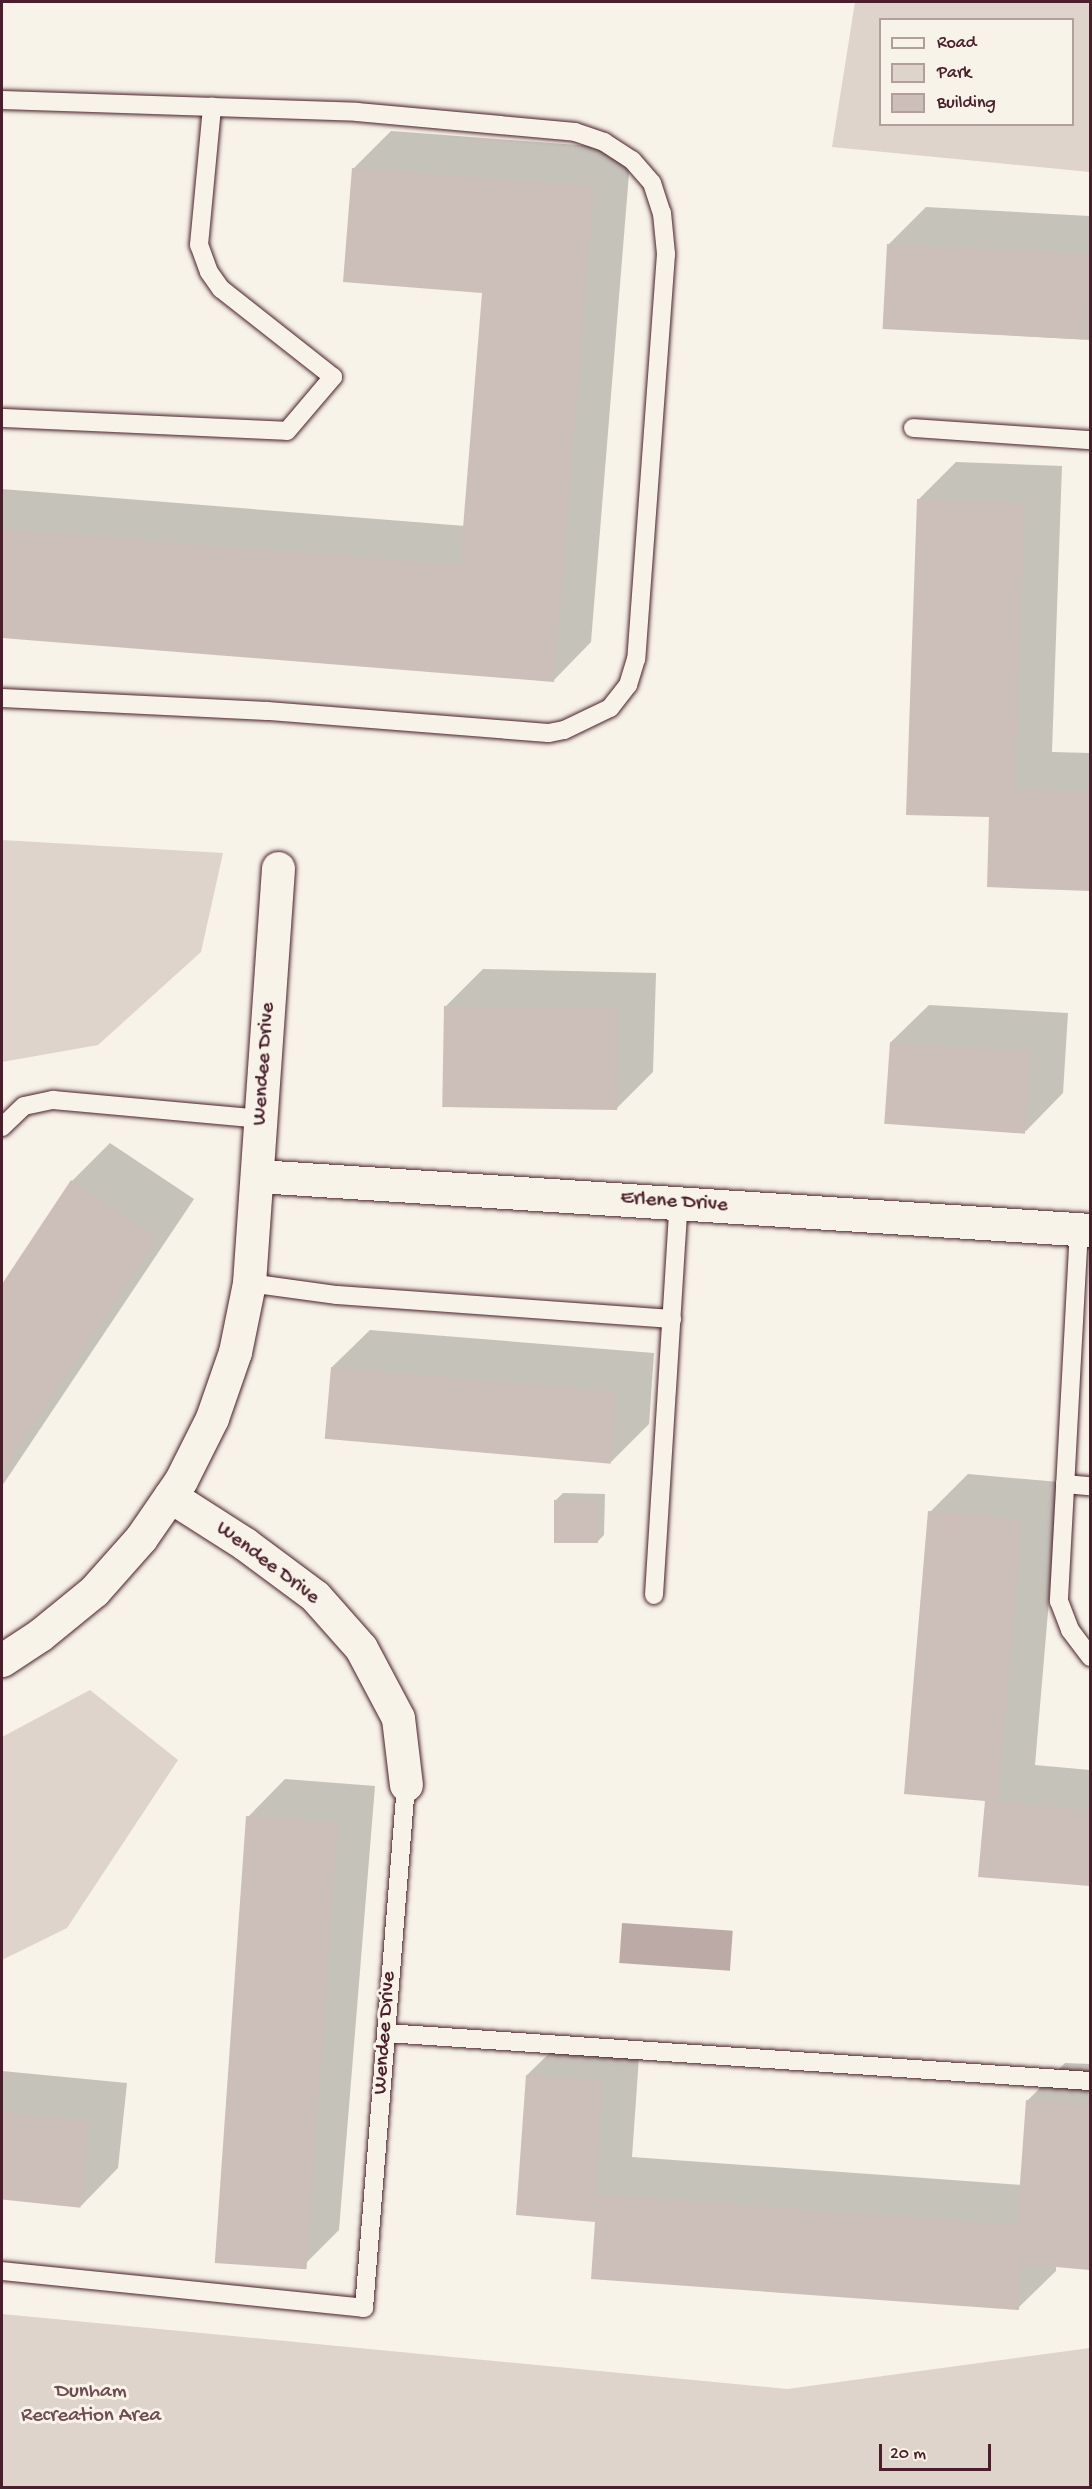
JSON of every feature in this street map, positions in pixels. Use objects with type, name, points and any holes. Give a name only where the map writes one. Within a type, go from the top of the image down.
[{"type":"street","name":"Wendee Drive","points":[[2,1660],[40,1635],[94,1591],[141,1538],[170,1496],[212,1418],[236,1352],[249,1283],[278,868]]},
{"type":"street","name":"Erlene Drive","points":[[258,1176],[1085,1229]]},
{"type":"street","name":"Wendee Drive","points":[[170,1496],[245,1544],[315,1596],[362,1648],[398,1718],[406,1785]]},
{"type":"lane","points":[[2,100],[357,112],[575,132],[604,142],[632,160],[652,183],[662,213],[666,254],[636,659],[628,685],[610,708],[564,730],[548,733],[267,711],[2,698]]},
{"type":"lane","points":[[2,418],[287,431],[333,377],[221,289],[209,272],[199,245],[212,107]]},
{"type":"lane","points":[[913,428],[1090,440]]},
{"type":"lane","points":[[2,1127],[24,1106],[53,1100],[262,1119]]},
{"type":"lane","points":[[654,1595],[679,1203]]},
{"type":"lane","points":[[1085,1229],[1065,1484],[1059,1601],[1070,1630],[1090,1657]]},
{"type":"lane","points":[[249,1283],[337,1295],[672,1319]]},
{"type":"lane","points":[[1065,1484],[1090,1486]]},
{"type":"lane","name":"Wendee Drive","points":[[2,2271],[364,2308],[406,1785]]},
{"type":"lane","points":[[386,2033],[1090,2081]]},
{"type":"green space","points":[[855,2],[1090,2],[1090,172],[832,147]]},
{"type":"green space","points":[[2,840],[223,853],[201,952],[98,1045],[2,1062]]},
{"type":"green space","points":[[90,1690],[178,1760],[67,1928],[2,1960],[2,1737]]},
{"type":"green space","name":"Dunham Recreation Area","points":[[2,2314],[787,2389],[1090,2348],[1090,2487],[2,2487]]},
{"type":"shaded area","points":[[622,1923],[733,1931],[730,1971],[619,1963]]},
{"type":"building","points":[[352,168],[594,186],[554,682],[2,638],[2,529],[460,565],[482,293],[343,282]]},
{"type":"building","points":[[887,244],[1090,255],[1085,340],[883,329]]},
{"type":"building","points":[[917,499],[1025,503],[1015,789],[1090,792],[1090,891],[987,887],[989,817],[906,815]]},
{"type":"building","points":[[444,1006],[619,1009],[617,1110],[442,1107]]},
{"type":"building","points":[[890,1042],[1031,1052],[1025,1134],[884,1124]]},
{"type":"building","points":[[71,1180],[157,1237],[2,1470],[2,1284]]},
{"type":"building","points":[[331,1367],[617,1392],[611,1464],[325,1439]]},
{"type":"building","points":[[554,1500],[598,1500],[598,1543],[554,1543]]},
{"type":"building","points":[[928,1511],[1022,1520],[998,1802],[1090,1810],[1090,1886],[978,1877],[985,1801],[904,1794]]},
{"type":"building","points":[[246,1816],[338,1822],[307,2269],[215,2263]]},
{"type":"building","points":[[526,2075],[603,2080],[595,2194],[1017,2225],[1026,2100],[1090,2104],[1090,2270],[1021,2264],[1019,2310],[591,2279],[595,2222],[516,2215]]},
{"type":"building","points":[[2,2112],[90,2121],[80,2208],[2,2199]]}]
